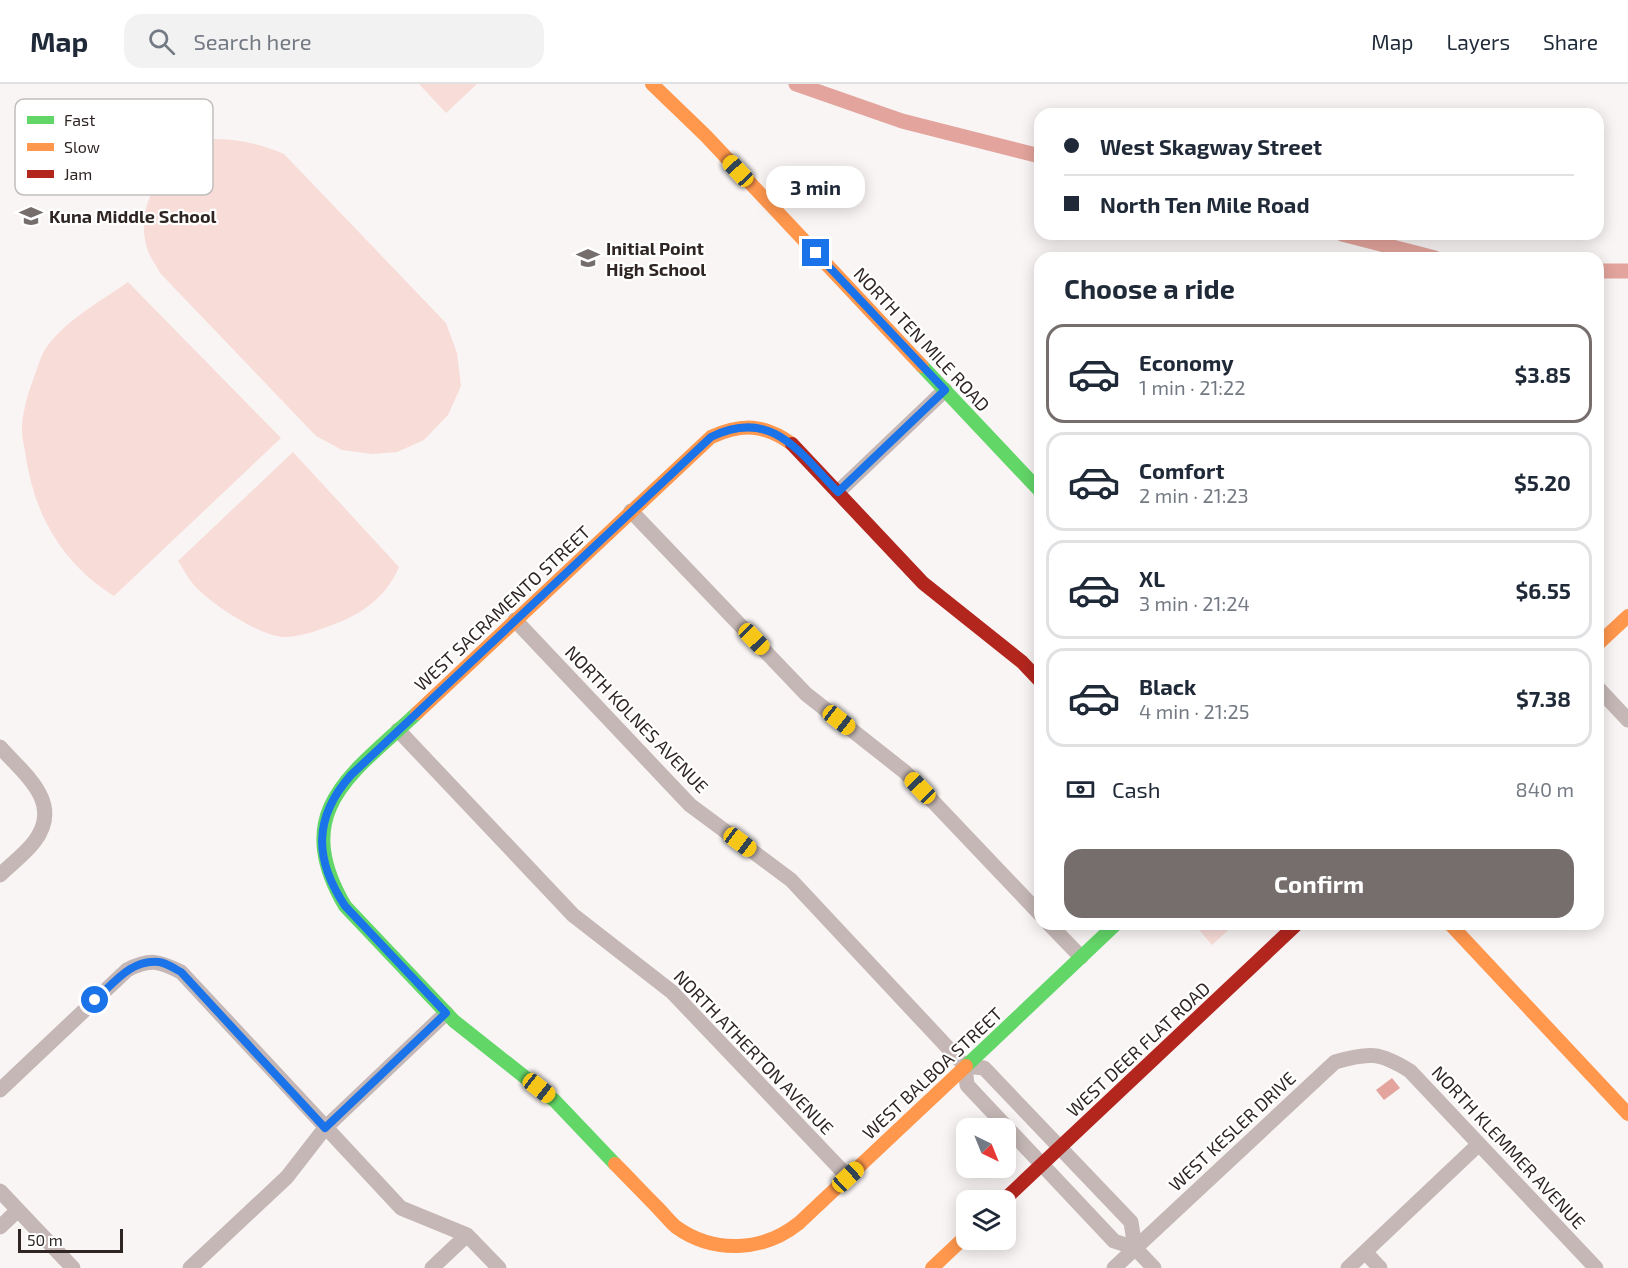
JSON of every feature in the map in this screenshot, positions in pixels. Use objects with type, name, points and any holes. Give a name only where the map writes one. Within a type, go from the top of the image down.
[{"type":"street","name":"NORTH TEN MILE ROAD","points":[[652,84],[706,136],[1034,485]]},
{"type":"street","points":[[945,390],[838,492],[923,583],[1022,662],[1034,675]]},
{"type":"street","name":"WEST SACRAMENTO STREET","points":[[446,1013],[345,906],[332,886],[323,857],[322,841],[326,814],[338,789],[711,437],[737,427],[771,430],[791,443],[838,492]]},
{"type":"street","points":[[632,511],[806,694],[905,772],[1034,908]]},
{"type":"street","points":[[1604,638],[1628,616]]},
{"type":"street","name":"NORTH KOLNES AVENUE","points":[[515,620],[690,805],[790,880],[966,1066],[984,1068],[1131,1222],[1136,1248]]},
{"type":"street","points":[[1604,694],[1628,720]]},
{"type":"street","name":"NORTH ATHERTON AVENUE","points":[[398,730],[573,915],[672,992],[848,1177]]},
{"type":"street","points":[[0,747],[39,790],[46,807],[44,825],[34,842],[0,874]]},
{"type":"street","points":[[1055,930],[1081,957]]},
{"type":"street","name":"WEST BALBOA STREET","points":[[446,1013],[555,1101],[675,1226],[702,1242],[733,1247],[760,1244],[785,1234],[799,1223],[1110,930]]},
{"type":"street","name":"WEST DEER FLAT ROAD","points":[[1015,1190],[1291,930]]},
{"type":"street","points":[[1456,930],[1628,1114]]},
{"type":"street","points":[[0,1090],[127,970],[142,963],[161,962],[181,972],[401,1208],[467,1235],[499,1268]]},
{"type":"street","points":[[190,1268],[286,1177],[325,1128],[446,1013]]},
{"type":"street","name":"WEST KESLER DRIVE","points":[[1114,1268],[1335,1062],[1362,1054],[1390,1058]]},
{"type":"street","name":"NORTH KLEMMER AVENUE","points":[[1390,1058],[1410,1071],[1596,1268]]},
{"type":"street","name":"NORTH KOLNES AVENUE","points":[[966,1066],[967,1085],[1114,1241],[1136,1248],[1154,1268]]},
{"type":"street","points":[[1348,1268],[1479,1144]]},
{"type":"street","points":[[0,1191],[73,1268]]},
{"type":"street","points":[[0,1227],[18,1210]]},
{"type":"street","points":[[432,1268],[467,1235]]},
{"type":"street","points":[[932,1268],[956,1245]]},
{"type":"street","points":[[1365,1252],[1380,1268]]},
{"type":"shaded area","points":[[419,84],[477,84],[446,113]]},
{"type":"shaded area","points":[[213,139],[249,143],[284,154],[446,323],[457,353],[461,386],[448,415],[424,440],[397,452],[372,454],[342,450],[316,436],[160,273],[148,251],[144,234],[146,208],[150,196],[213,195]]},
{"type":"shaded area","points":[[128,282],[281,438],[114,596],[80,569],[66,554],[44,519],[30,479],[22,437],[22,423],[32,383],[44,351],[52,340],[72,321]]},
{"type":"shaded area","points":[[293,452],[399,567],[383,593],[368,607],[340,622],[301,635],[287,637],[264,632],[223,609],[200,592],[178,561]]},
{"type":"shaded area","points":[[1199,930],[1228,930],[1212,945]]},
{"type":"shaded area","points":[[1392,1078],[1400,1088],[1384,1100],[1376,1090]]},
{"type":"waterway","points":[[796,84],[902,121],[1034,154]]},
{"type":"waterway","points":[[1365,240],[1412,252]]},
{"type":"waterway","points":[[1604,271],[1628,271]]},
{"type":"traffic: fast","points":[[922,366],[1034,485]]},
{"type":"traffic: fast","points":[[417,713],[370,755],[336,796],[326,819],[323,844],[329,873],[345,906],[454,1021],[555,1101],[615,1164]]},
{"type":"traffic: fast","points":[[966,1066],[1110,930]]},
{"type":"traffic: slow","points":[[652,84],[706,136],[922,366]]},
{"type":"traffic: slow","points":[[417,713],[711,437],[733,429],[753,428],[772,432],[792,444]]},
{"type":"traffic: slow","points":[[1604,638],[1628,616]]},
{"type":"traffic: slow","points":[[1456,930],[1628,1114]]},
{"type":"traffic: slow","points":[[615,1164],[673,1225],[691,1236],[706,1242],[738,1246],[770,1240],[799,1223],[966,1066]]},
{"type":"traffic: slow","points":[[932,1268],[956,1245]]},
{"type":"traffic: jam","points":[[792,444],[923,583],[1022,662],[1034,675]]},
{"type":"traffic: jam","points":[[1015,1190],[1291,930]]},
{"type":"place","name":"Kuna Middle School","points":[[31,216]]},
{"type":"place","name":"Initial Point High School","points":[[588,258]]},
{"type":"route","points":[[95,1000],[127,970],[142,963],[161,962],[181,972],[325,1128],[446,1013],[345,906],[332,886],[323,857],[322,841],[326,814],[338,789],[711,437],[737,427],[771,430],[791,443],[838,492],[945,390],[816,253]]}]
